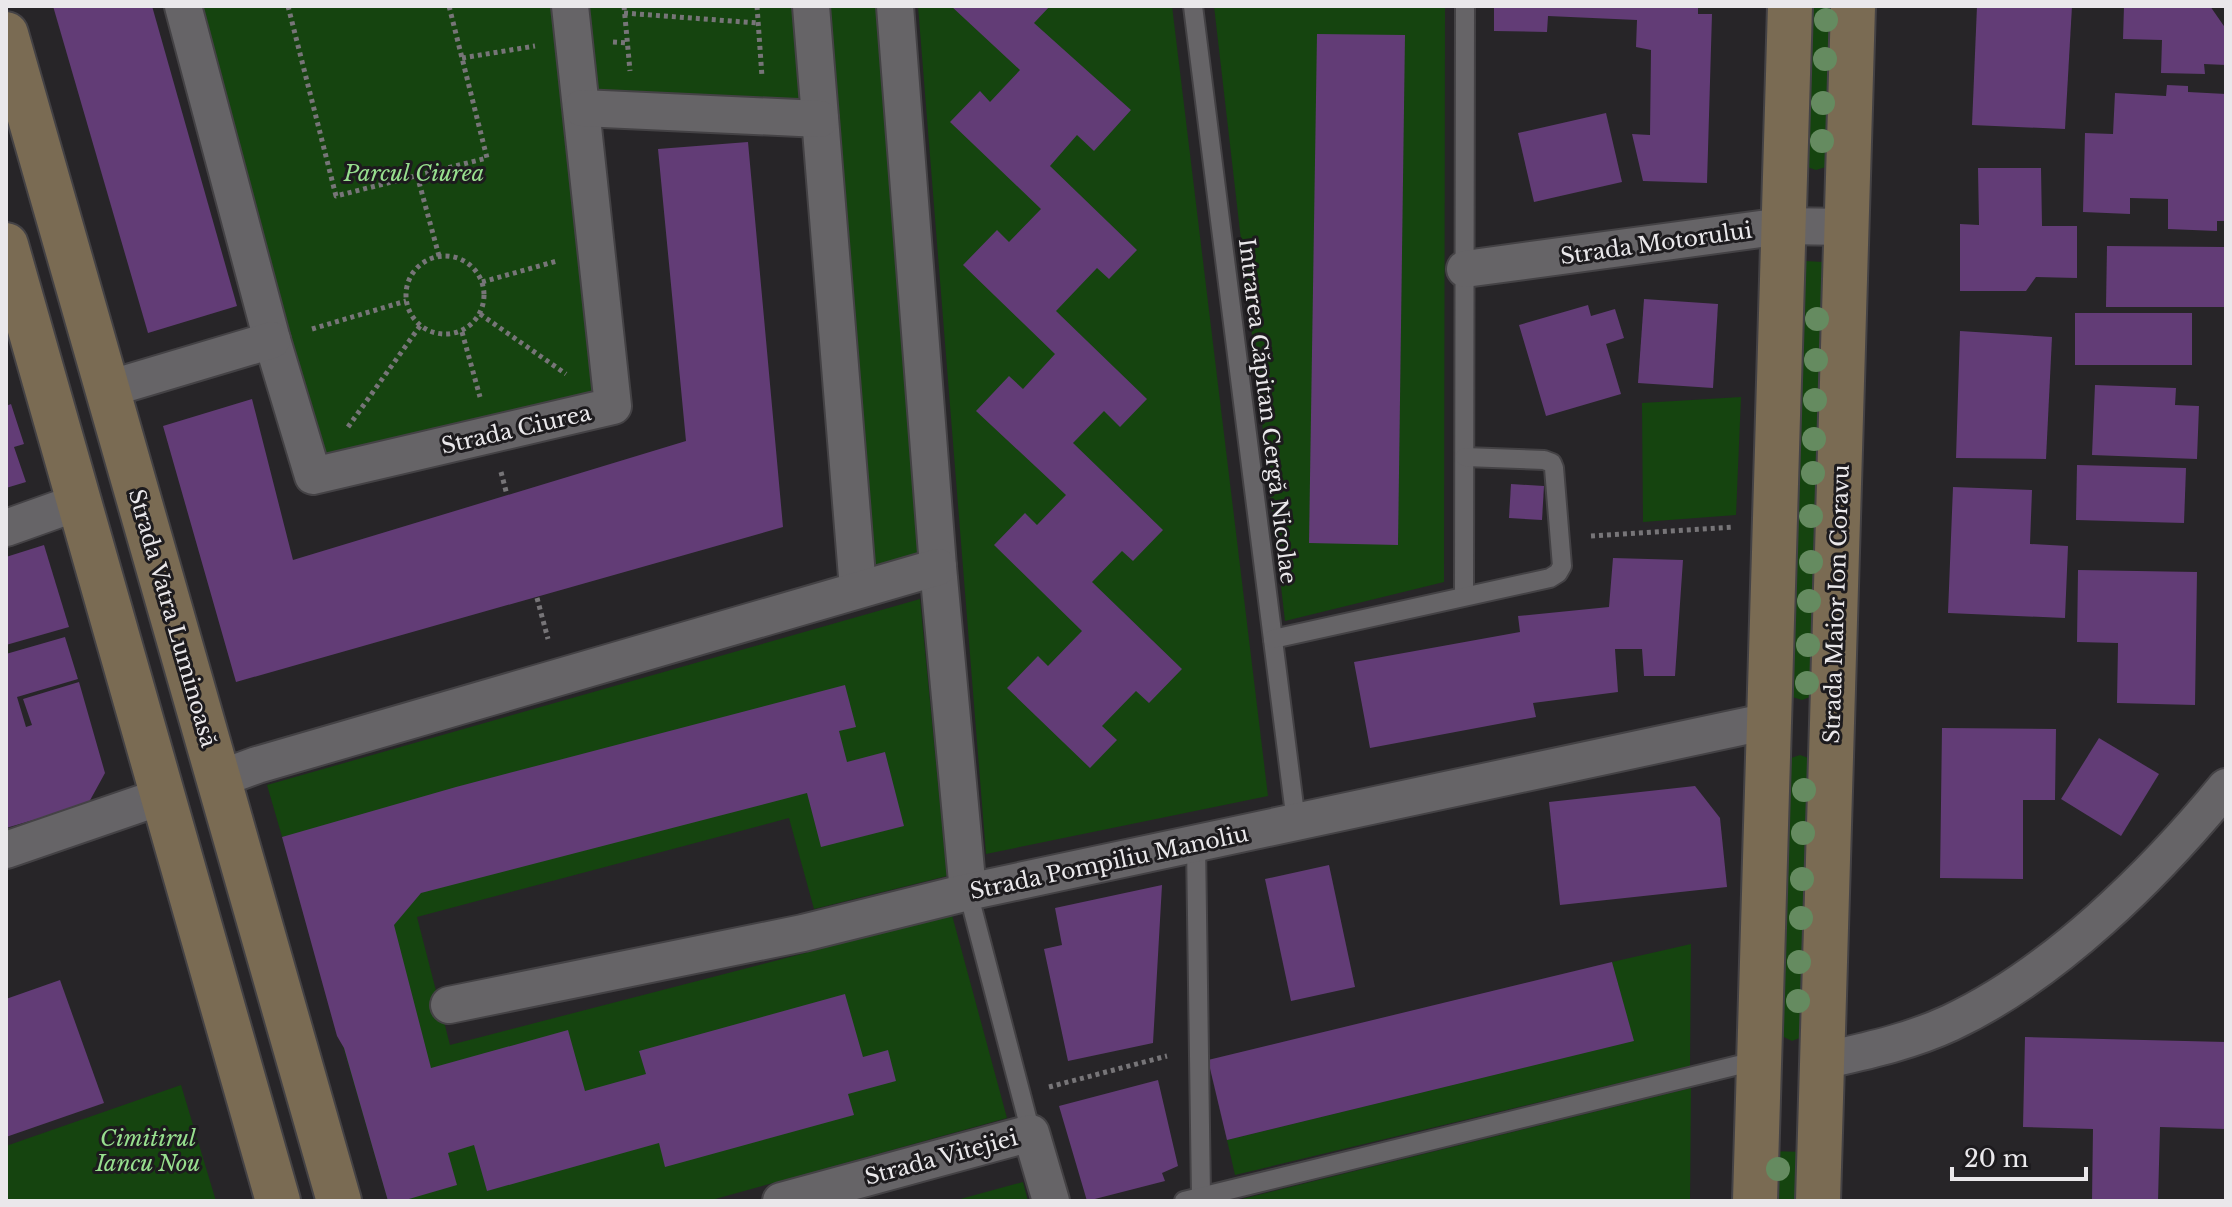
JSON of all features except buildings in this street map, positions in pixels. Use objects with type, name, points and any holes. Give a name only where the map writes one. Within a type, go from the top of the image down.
[{"type":"street","points":[[183,6],[272,340],[313,476]]},
{"type":"street","points":[[811,6],[858,589]]},
{"type":"street","points":[[895,6],[938,567],[968,892]]},
{"type":"street","points":[[1755,1201],[1790,6]]},
{"type":"street","name":"Strada Maior Ion Coravu","points":[[1818,1201],[1853,6]]},
{"type":"street","name":"Strada Ciurea","points":[[313,476],[613,406],[572,23]]},
{"type":"street","name":"Strada Vatra Luminoasă","points":[[6,34],[339,1201]]},
{"type":"street","points":[[582,108],[820,119]]},
{"type":"street","name":"Strada Motorului","points":[[1465,269],[1783,226],[1847,227]]},
{"type":"street","points":[[6,245],[18,334],[79,502],[278,1201]]},
{"type":"street","points":[[108,389],[272,340]]},
{"type":"street","points":[[6,528],[79,502]]},
{"type":"street","points":[[6,850],[257,765],[938,567]]},
{"type":"street","points":[[1769,721],[1832,721]]},
{"type":"street","name":"Strada Pompiliu Manoliu","points":[[449,1005],[803,933],[968,892],[1769,721]]},
{"type":"street","points":[[1759,1060],[1822,1061],[1893,1045],[1950,1023],[2008,991],[2133,889],[2192,829],[2226,787]]},
{"type":"street","name":"Strada Vitejiei","points":[[781,1201],[1031,1133],[1051,1201]]},
{"type":"lane","name":"Intrarea Căpitan Cergă Nicolae","points":[[1193,6],[1296,822]]},
{"type":"lane","points":[[1464,596],[1465,6]]},
{"type":"lane","points":[[1273,639],[1550,578],[1558,573],[1562,566],[1552,463],[1544,460],[1465,457]]},
{"type":"lane","points":[[1196,844],[1199,1047],[1193,1199],[1759,1060]]},
{"type":"lane","points":[[968,892],[1031,1133]]},
{"type":"path","points":[[288,6],[336,196],[487,158],[449,6]]},
{"type":"path","points":[[757,6],[764,116]]},
{"type":"path","points":[[634,111],[624,9],[758,23]]},
{"type":"path","points":[[462,58],[572,23]]},
{"type":"path","points":[[417,175],[439,256]]},
{"type":"path","points":[[482,282],[597,251]]},
{"type":"path","points":[[439,256],[458,257],[470,264],[479,274],[485,289],[484,307],[475,322],[462,332],[447,335],[433,333],[420,326],[410,314],[406,301],[410,276],[419,265],[439,256]]},
{"type":"path","points":[[272,340],[406,301]]},
{"type":"path","points":[[480,314],[613,406]]},
{"type":"path","points":[[313,476],[420,326]]},
{"type":"path","points":[[462,332],[490,434]]},
{"type":"path","points":[[1576,537],[1774,524]]},
{"type":"path","points":[[1021,1095],[1199,1047]]},
{"type":"green space","name":"Parcul Ciurea","points":[[199,6],[802,6],[810,110],[572,100],[603,399],[322,464]]},
{"type":"green space","points":[[822,6],[882,6],[922,557],[868,571]]},
{"type":"green space","points":[[918,6],[1172,6],[1268,796],[986,854]]},
{"type":"green space","points":[[1214,6],[1445,6],[1444,582],[1285,621]]},
{"type":"green space","points":[[1803,6],[1840,6],[1829,166],[1816,170],[1807,167]]},
{"type":"green space","points":[[1805,261],[1823,262],[1828,266],[1815,695],[1802,700],[1786,695],[1798,265]]},
{"type":"green space","points":[[1741,397],[1736,515],[1643,522],[1642,403]]},
{"type":"green space","points":[[920,599],[947,876],[814,909],[789,818],[417,917],[450,1045],[952,915],[1007,1118],[708,1201],[388,1201],[267,785]]},
{"type":"green space","points":[[1800,755],[1814,760],[1807,1035],[1792,1041],[1778,1034],[1785,760]]},
{"type":"green space","points":[[1691,944],[1690,1066],[1235,1175],[1227,1140],[1633,1041],[1612,962]]},
{"type":"green space","name":"Cimitirul Iancu Nou","points":[[181,1085],[216,1201],[6,1201],[6,1146]]},
{"type":"green space","points":[[1691,1088],[1690,1201],[1234,1201]]},
{"type":"green space","points":[[1769,1151],[1807,1152],[1805,1201],[1768,1201]]},
{"type":"green space","points":[[1023,1182],[1028,1201],[953,1201]]}]
